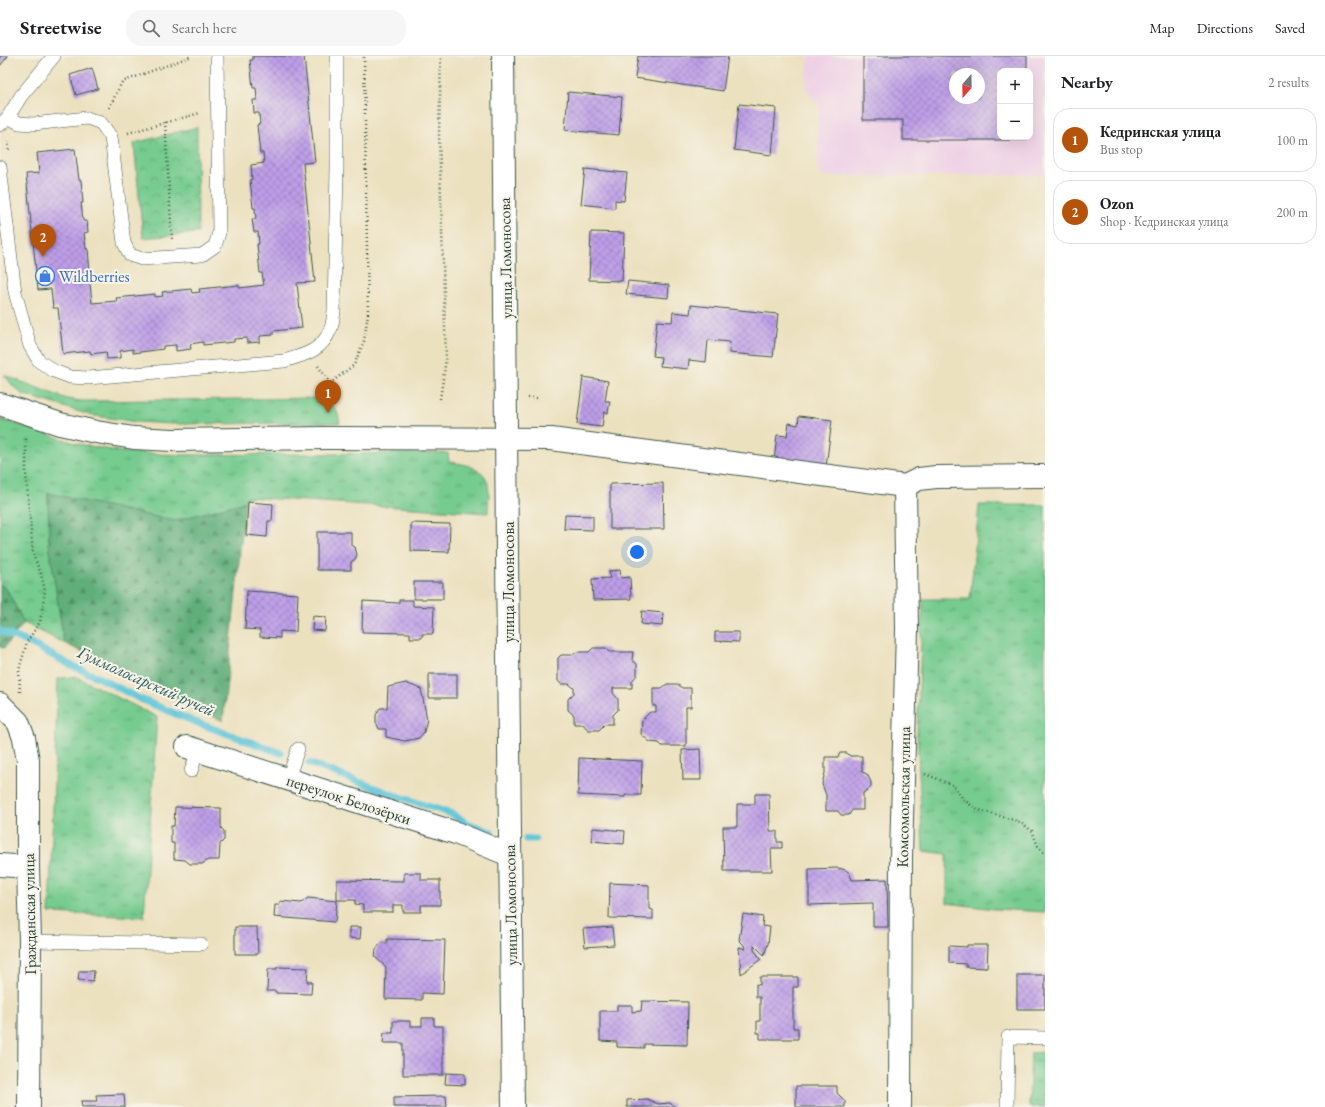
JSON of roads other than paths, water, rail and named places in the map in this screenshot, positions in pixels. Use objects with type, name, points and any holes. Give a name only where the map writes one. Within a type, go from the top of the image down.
[{"type":"street","name":"улица Ломоносова","points":[[504,56],[508,438],[509,855],[513,1107]]},
{"type":"street","points":[[0,404],[60,424],[134,438],[173,440],[327,438],[551,439],[905,486],[919,479],[936,477],[1045,476]]},
{"type":"street","name":"Комсомольская улица","points":[[900,1107],[901,856],[906,629],[905,486]]},
{"type":"street","name":"Гражданская улица","points":[[0,704],[18,722],[24,738],[28,760],[30,941],[29,1107]]},
{"type":"street","name":"переулок Белозёрки","points":[[192,749],[456,833],[509,855]]},
{"type":"street","points":[[0,865],[28,867]]},
{"type":"lane","points":[[54,56],[21,96],[4,121],[33,124],[86,118],[101,123],[111,137],[124,243],[130,255],[142,259],[202,255],[215,246],[219,233],[216,56]]},
{"type":"lane","points":[[0,167],[15,292],[30,346],[38,361],[54,371],[70,377],[88,378],[284,361],[305,355],[320,347],[330,330],[334,312],[337,168],[337,56]]},
{"type":"lane","points":[[191,771],[192,749]]},
{"type":"lane","points":[[288,779],[298,749]]},
{"type":"lane","points":[[30,941],[201,944]]},
{"type":"lane","points":[[1007,1107],[1008,1037],[1045,1038]]},
{"type":"waterway","name":"Гуммолосарский ручей","points":[[0,631],[30,643],[70,665],[102,679],[138,698],[195,722],[281,753]]},
{"type":"waterway","name":"Гуммолосарский ручей","points":[[309,763],[391,794],[452,814],[467,823],[491,832]]},
{"type":"waterway","name":"Гуммолосарский ручей","points":[[526,839],[535,839]]},
{"type":"place","name":"Ozon","points":[[43,257]]},
{"type":"place","name":"Wildberries","points":[[45,276]]},
{"type":"place","name":"Кедринская улица","points":[[328,413]]}]
